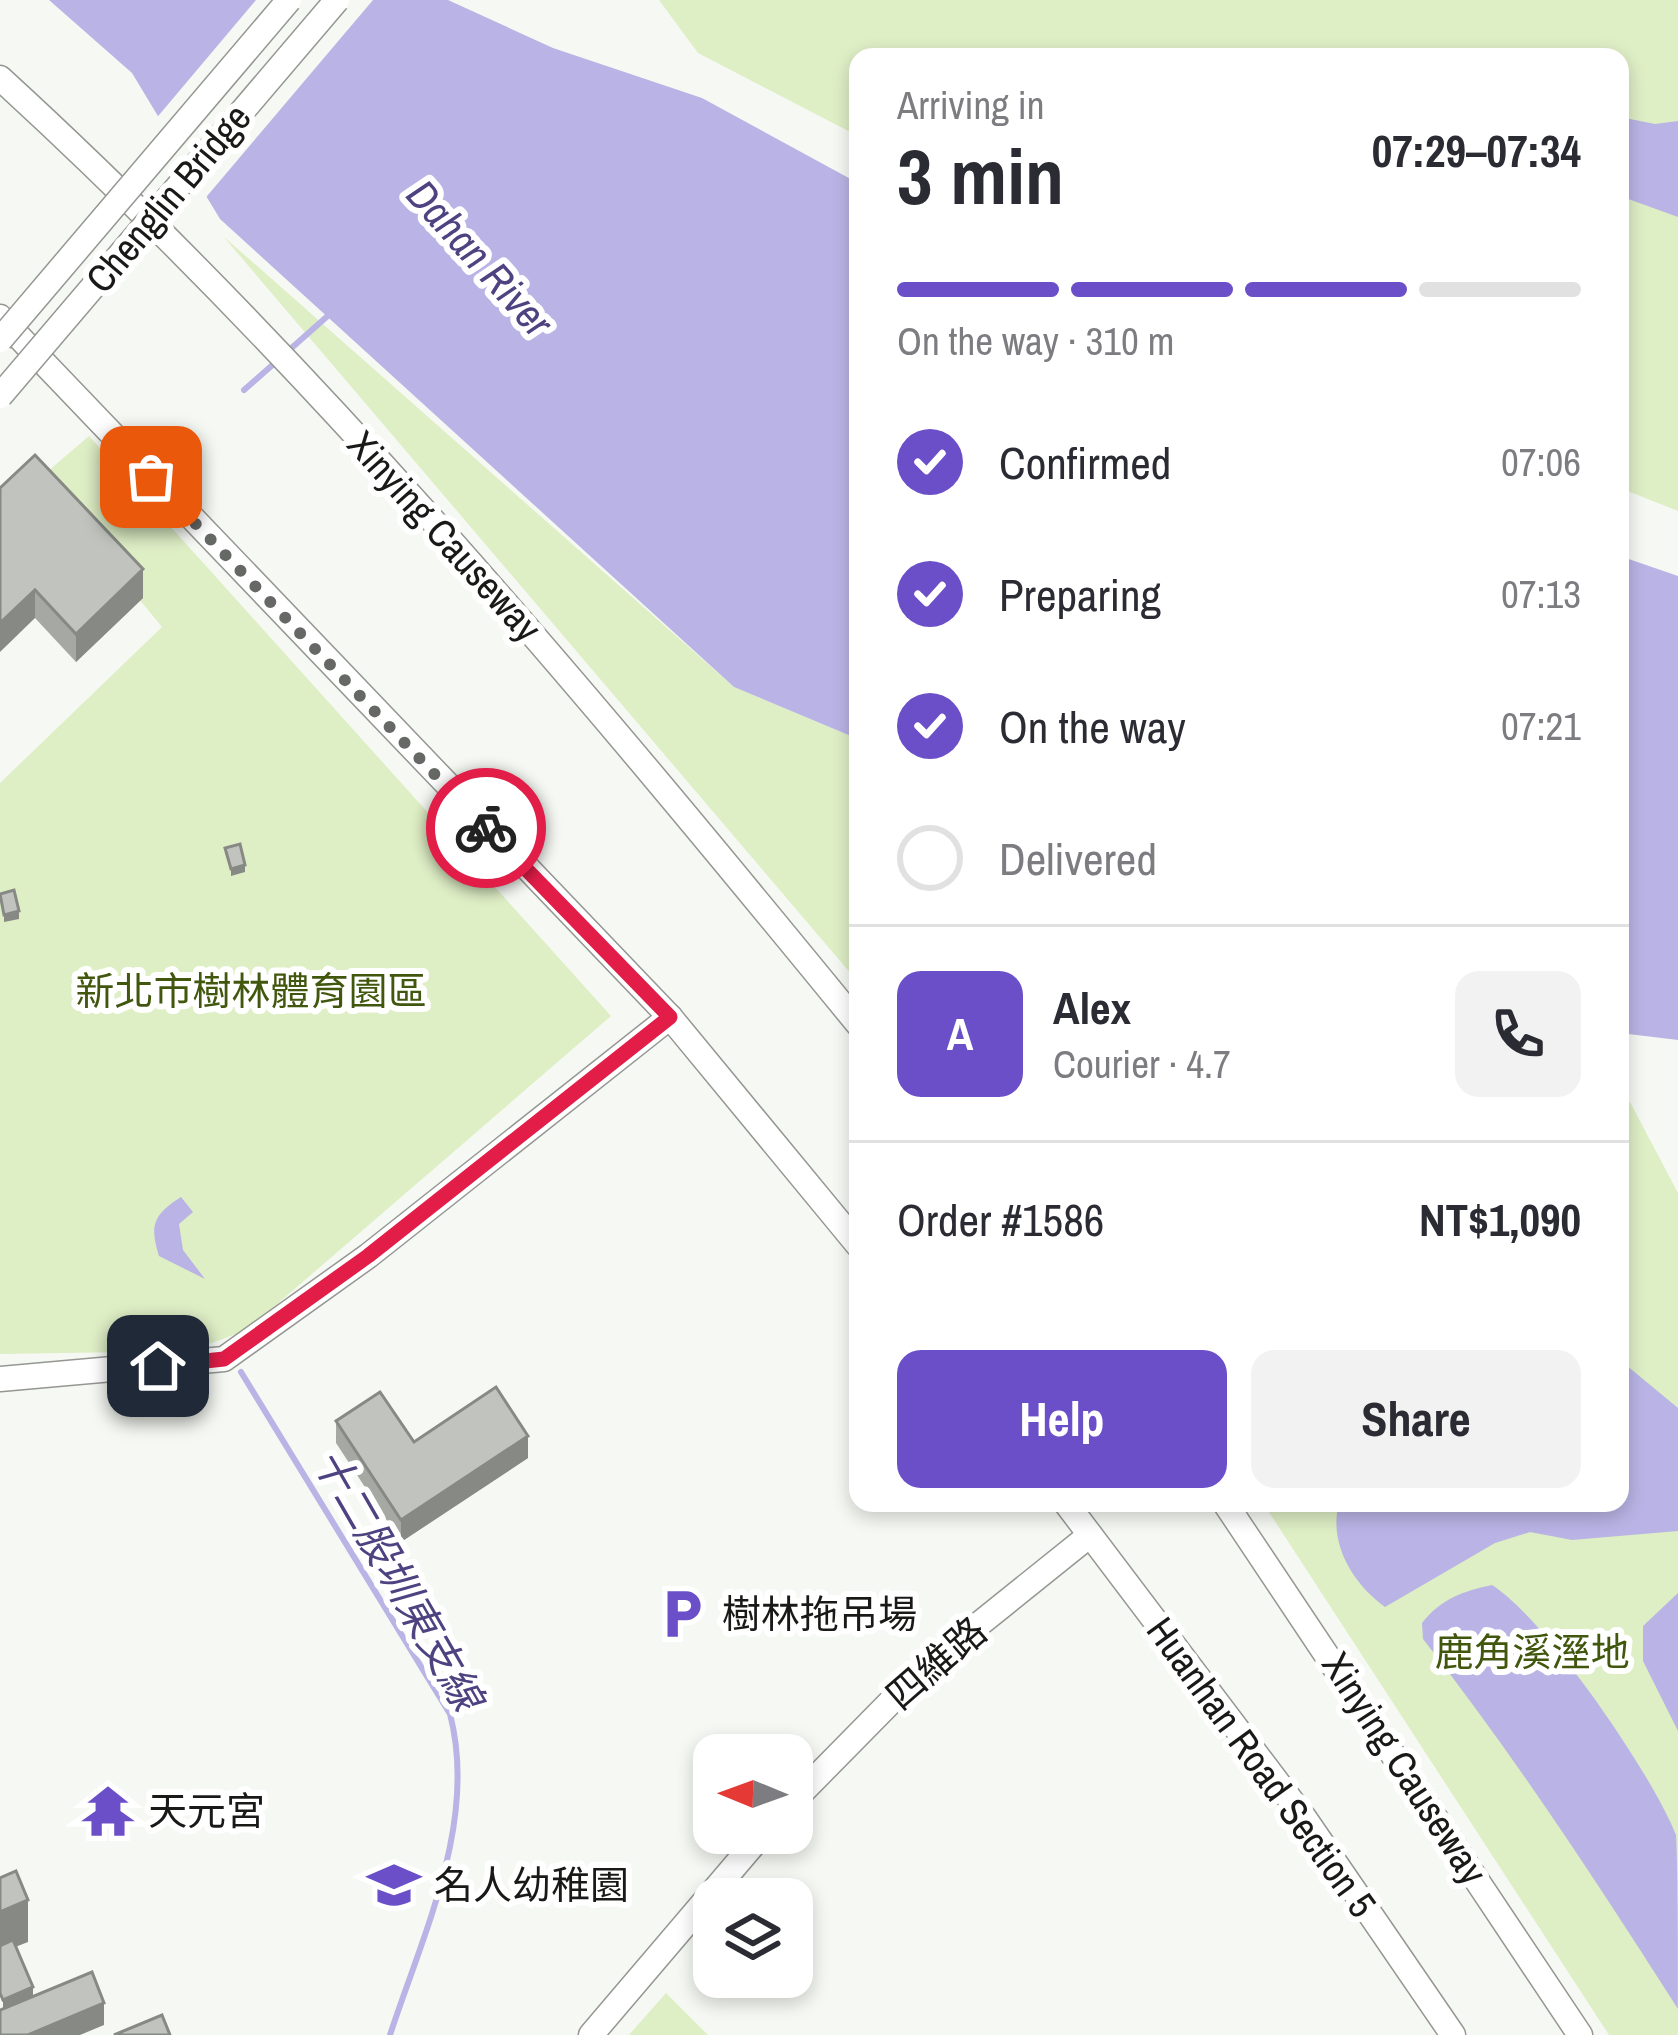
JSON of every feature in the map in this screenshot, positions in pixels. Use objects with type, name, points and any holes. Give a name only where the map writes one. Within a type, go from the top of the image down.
[{"type":"street","name":"Chenglin Bridge","points":[[0,340],[289,0]]},
{"type":"street","name":"Chenglin Bridge","points":[[0,396],[337,0]]},
{"type":"street","name":"Xinying Causeway","points":[[0,78],[257,325],[619,733],[849,1013]]},
{"type":"street","points":[[0,317],[670,1017],[849,1234]]},
{"type":"street","points":[[0,1379],[224,1359],[368,1256],[670,1017]]},
{"type":"street","name":"Huanhan Road Section 5","points":[[1073,1512],[1305,1819],[1453,2035]]},
{"type":"street","name":"Xinying Causeway","points":[[1232,1512],[1580,2035]]},
{"type":"street","name":"四維路","points":[[813,1781],[922,1670],[1090,1535]]},
{"type":"street","points":[[591,2035],[745,1854]]},
{"type":"green space","points":[[659,0],[1678,0],[1678,511],[1629,492],[1629,48],[849,48],[849,131],[698,53]]},
{"type":"green space","points":[[223,236],[734,687],[849,735],[849,971]]},
{"type":"green space","name":"新北市樹林體育園區","points":[[89,436],[611,1016],[247,1330],[190,1351],[0,1354],[0,783],[162,627],[40,478]]},
{"type":"green space","name":"鹿角溪溼地","points":[[1629,1103],[1678,1193],[1678,2035],[1609,2035],[1269,1512],[1629,1512]]},
{"type":"green space","points":[[666,1993],[708,2035],[629,2035]]},
{"type":"water","name":"Dahan River","points":[[49,0],[448,0],[553,48],[702,98],[849,178],[849,735],[734,687],[220,219],[132,73]]},
{"type":"water","points":[[1629,119],[1655,124],[1678,121],[1678,217],[1629,199]]},
{"type":"water","points":[[1629,559],[1678,576],[1678,1040],[1629,1034]]},
{"type":"water","points":[[181,1197],[193,1212],[179,1224],[183,1250],[205,1279],[159,1256],[156,1221]]},
{"type":"water","points":[[1629,1367],[1678,1408],[1678,1531],[1572,1540],[1530,1532],[1495,1543],[1385,1607],[1353,1575],[1340,1547],[1338,1512],[1629,1512]]},
{"type":"water","points":[[1492,1585],[1541,1630],[1596,1700],[1645,1775],[1676,1835],[1678,2009],[1555,1821],[1423,1639],[1422,1623],[1437,1608],[1462,1593]]},
{"type":"water","points":[[1678,1593],[1678,1731],[1643,1661],[1643,1626]]},
{"type":"pier","points":[[256,0],[373,0],[202,202],[154,121]]},
{"type":"building","points":[[35,455],[143,569],[76,634],[35,590],[0,623],[0,488]]},
{"type":"building","points":[[240,844],[245,865],[231,869],[225,848]]},
{"type":"building","points":[[14,890],[19,911],[4,915],[0,894]]},
{"type":"building","points":[[496,1387],[528,1436],[401,1520],[336,1421],[380,1392],[414,1442]]},
{"type":"building","points":[[16,1871],[28,1900],[0,1912],[0,1878]]},
{"type":"building","points":[[13,1940],[33,1987],[3,2000],[0,1946]]},
{"type":"building","points":[[92,1972],[104,2003],[28,2035],[0,2035],[0,2010]]},
{"type":"building","points":[[162,2015],[170,2035],[114,2035]]},
{"type":"waterway","points":[[287,352],[331,313]]},
{"type":"waterway","points":[[244,390],[277,361]]},
{"type":"waterway","name":"十二股圳東支線","points":[[241,1372],[450,1714],[457,1754],[452,1836],[431,1917],[390,2035]]},
{"type":"way so far","points":[[151,477],[486,828]]},
{"type":"place","name":"樹林拖吊場","points":[[682,1614]]},
{"type":"place","name":"天元宮","points":[[108,1811]]},
{"type":"place","name":"名人幼稚園","points":[[394,1885]]},
{"type":"route","points":[[158,1366],[224,1359],[368,1256],[670,1017],[486,828]]}]
